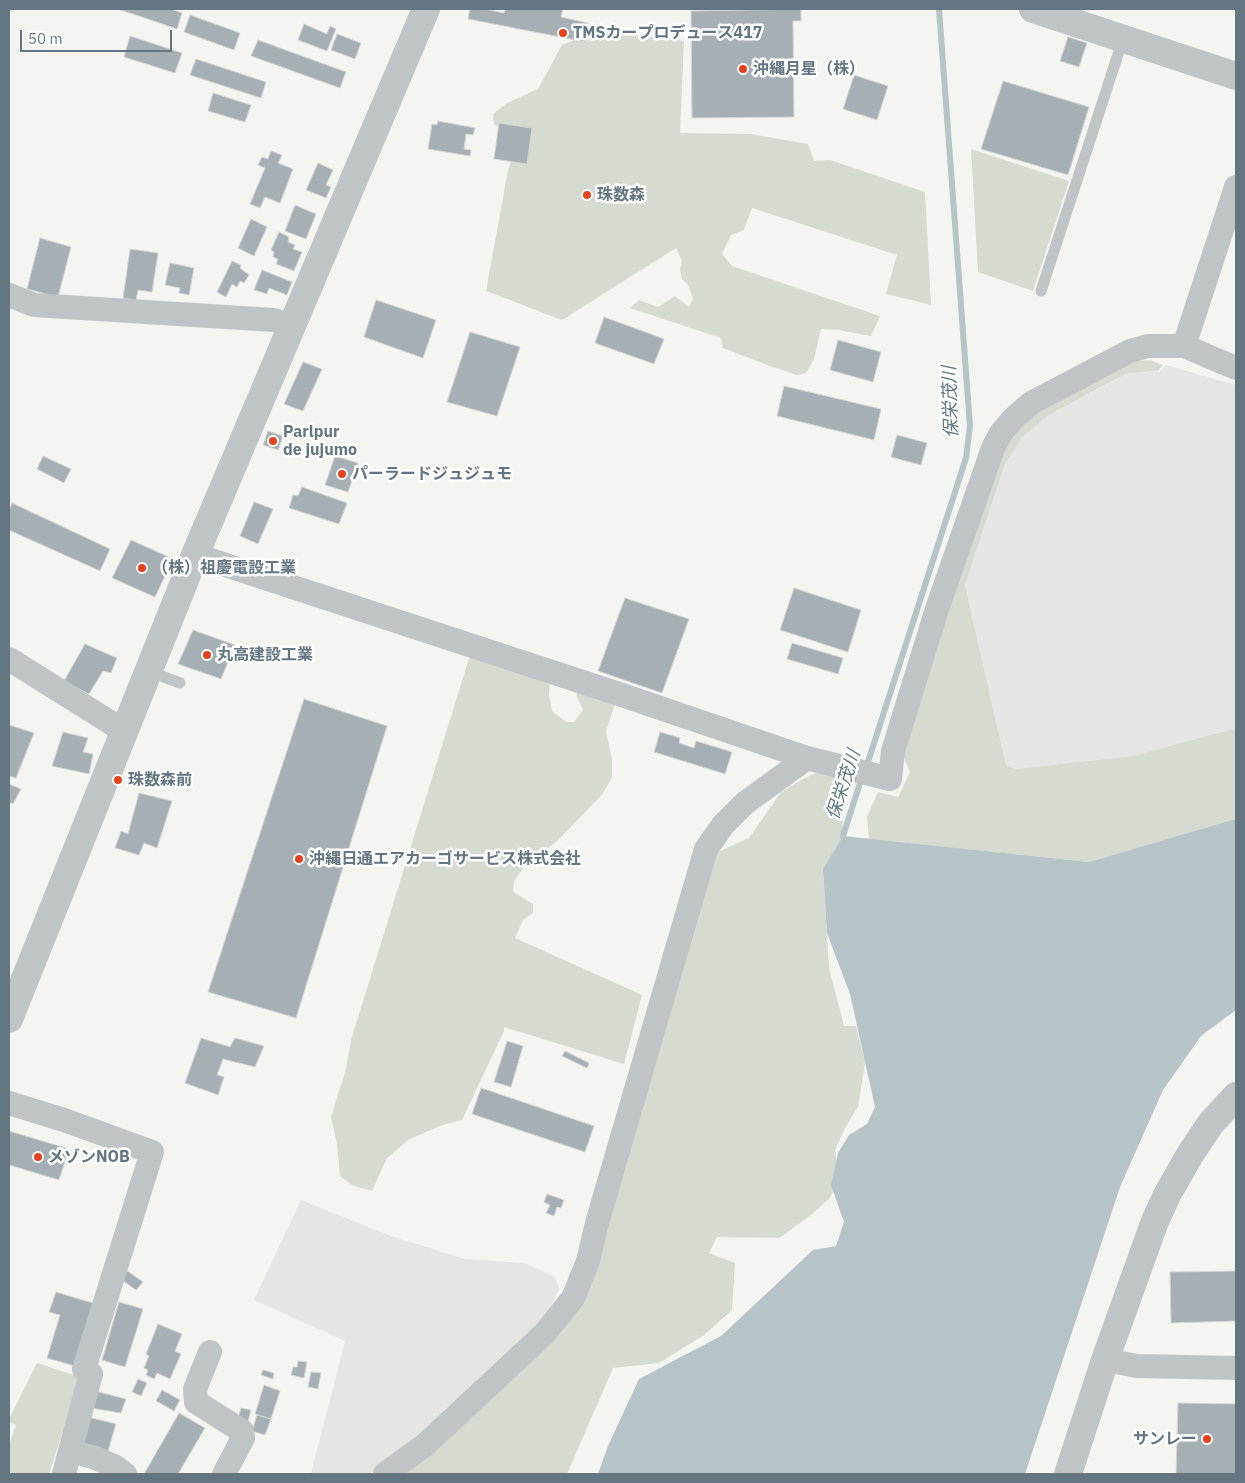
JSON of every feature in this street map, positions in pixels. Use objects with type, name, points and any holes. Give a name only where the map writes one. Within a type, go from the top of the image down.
[{"type":"street","points":[[9,1019],[195,555],[426,9]]},
{"type":"street","points":[[1033,9],[1236,76]]},
{"type":"street","points":[[1184,346],[1236,186]]},
{"type":"street","points":[[9,295],[34,305],[274,320],[291,326]]},
{"type":"street","points":[[195,555],[622,695],[807,758],[890,779],[893,751],[937,609],[993,448],[1001,433],[1031,403],[1130,351],[1148,346],[1184,346],[1236,368]]},
{"type":"street","points":[[9,659],[124,731]]},
{"type":"street","points":[[385,1474],[425,1445],[545,1333],[573,1298],[588,1261],[597,1223],[706,849],[723,825],[745,803],[807,758]]},
{"type":"street","points":[[1068,1474],[1105,1360],[1168,1193],[1211,1123],[1236,1096]]},
{"type":"street","points":[[9,1103],[152,1152],[84,1369],[91,1374],[64,1474]]},
{"type":"street","points":[[210,1352],[195,1389],[196,1402],[242,1432],[243,1438],[224,1474]]},
{"type":"street","points":[[1105,1360],[1137,1366],[1236,1368]]},
{"type":"street","points":[[70,1451],[93,1457],[114,1466],[125,1474]]},
{"type":"lane","points":[[1041,291],[1123,39]]},
{"type":"lane","points":[[148,671],[180,683]]},
{"type":"shaded area","points":[[598,30],[684,41],[680,133],[751,134],[808,144],[814,161],[830,160],[925,192],[931,305],[886,294],[897,255],[752,208],[744,230],[731,235],[722,254],[732,266],[880,316],[871,336],[839,330],[821,329],[814,359],[806,373],[797,375],[723,348],[721,338],[630,308],[639,300],[658,307],[675,296],[689,307],[693,298],[688,285],[682,279],[680,269],[682,261],[676,248],[562,320],[486,291],[508,170],[518,140],[494,124],[493,114],[507,103],[538,89],[562,45]]},
{"type":"shaded area","points":[[971,149],[1069,181],[1033,291],[978,272]]},
{"type":"shaded area","points":[[1150,360],[1163,365],[1158,371],[1129,373],[1103,386],[1049,415],[1023,437],[1005,464],[965,585],[1006,765],[1015,769],[1133,756],[1236,728],[1236,820],[1089,862],[869,839],[867,817],[878,792],[898,797],[910,772],[901,751],[1000,457],[1013,435],[1031,416],[1110,368],[1137,361]]},
{"type":"shaded area","points":[[1166,365],[1236,385],[1236,728],[1133,756],[1015,769],[1006,765],[965,584],[1005,464],[1023,437],[1049,415],[1129,373],[1159,372]]},
{"type":"shaded area","points":[[471,652],[550,678],[549,695],[552,711],[566,722],[574,722],[583,710],[576,694],[580,690],[615,704],[606,731],[612,760],[612,778],[601,796],[557,841],[524,867],[514,881],[513,892],[533,904],[533,913],[523,920],[515,938],[642,995],[624,1064],[504,1027],[504,1031],[462,1120],[442,1125],[408,1140],[387,1158],[372,1191],[352,1185],[340,1176],[337,1144],[331,1117],[346,1069],[351,1040]]},
{"type":"shaded area","points":[[822,770],[842,776],[843,836],[823,870],[829,968],[844,1026],[856,1026],[865,1063],[858,1107],[846,1126],[835,1150],[839,1179],[830,1198],[811,1215],[779,1238],[717,1237],[709,1253],[735,1263],[732,1310],[704,1335],[659,1363],[613,1368],[567,1474],[400,1474],[555,1331],[707,857],[749,838],[781,792]]},
{"type":"shaded area","points":[[1236,819],[1236,1010],[1201,1036],[1163,1090],[1120,1187],[1025,1474],[598,1474],[608,1446],[639,1379],[721,1336],[813,1250],[836,1246],[844,1222],[831,1185],[838,1153],[849,1135],[867,1124],[875,1107],[850,994],[827,933],[823,869],[843,836],[1089,862]]},
{"type":"shaded area","points":[[301,1200],[391,1236],[465,1259],[525,1263],[555,1277],[559,1289],[547,1314],[511,1352],[399,1455],[369,1474],[311,1474],[345,1341],[254,1300]]},
{"type":"shaded area","points":[[37,1363],[80,1377],[49,1474],[9,1474],[9,1445],[16,1425],[9,1422],[9,1419]]},
{"type":"building","points":[[118,9],[171,9],[182,13],[177,29]]},
{"type":"building","name":"TMSカープロデュース417","points":[[470,9],[484,9],[504,13],[506,9],[563,9],[561,17],[588,23],[586,42],[468,19]]},
{"type":"building","name":"沖縄月星（株）","points":[[801,9],[801,21],[793,21],[794,117],[692,118],[691,11]]},
{"type":"building","points":[[190,15],[240,33],[234,50],[184,32]]},
{"type":"building","points":[[304,24],[327,34],[330,26],[336,29],[327,51],[298,40]]},
{"type":"building","points":[[337,34],[361,43],[355,59],[331,50]]},
{"type":"building","points":[[130,36],[182,53],[175,73],[124,57]]},
{"type":"building","points":[[1068,37],[1087,43],[1079,67],[1060,61]]},
{"type":"building","points":[[258,40],[346,72],[340,88],[251,56]]},
{"type":"building","points":[[196,59],[266,82],[261,98],[190,75]]},
{"type":"building","points":[[854,75],[888,86],[877,120],[843,109]]},
{"type":"building","points":[[1003,81],[1089,107],[1068,175],[981,149]]},
{"type":"building","points":[[213,93],[251,105],[245,122],[208,111]]},
{"type":"building","points":[[438,121],[475,128],[473,135],[466,134],[464,149],[471,150],[470,156],[428,149],[432,124],[437,125]]},
{"type":"building","points":[[499,123],[532,128],[527,164],[494,159]]},
{"type":"building","points":[[271,151],[282,155],[278,163],[293,169],[280,203],[265,197],[260,208],[250,204],[265,168],[258,165],[262,157],[268,159]]},
{"type":"building","points":[[318,163],[333,170],[326,185],[331,187],[326,198],[306,190]]},
{"type":"building","points":[[295,205],[316,214],[306,239],[285,231]]},
{"type":"building","points":[[251,219],[267,227],[254,256],[238,248]]},
{"type":"building","points":[[279,232],[289,237],[288,242],[295,245],[293,249],[302,252],[294,271],[276,264],[278,259],[273,257],[274,252],[271,250]]},
{"type":"building","points":[[40,238],[71,247],[58,297],[27,289]]},
{"type":"building","points":[[130,249],[158,253],[152,292],[138,290],[136,300],[123,298]]},
{"type":"building","points":[[232,261],[241,265],[240,268],[249,275],[244,283],[240,281],[237,287],[232,284],[226,297],[217,292]]},
{"type":"building","points":[[170,263],[194,268],[189,295],[179,293],[180,288],[165,285]]},
{"type":"building","points":[[262,270],[292,282],[287,295],[269,288],[267,294],[254,290]]},
{"type":"building","points":[[376,300],[436,320],[423,358],[364,337]]},
{"type":"building","points":[[604,317],[664,339],[654,364],[595,343]]},
{"type":"building","points":[[470,332],[520,347],[497,416],[447,402]]},
{"type":"building","points":[[838,340],[881,352],[873,382],[830,370]]},
{"type":"building","points":[[303,362],[322,369],[303,411],[284,404]]},
{"type":"building","points":[[784,386],[881,409],[874,440],[777,416]]},
{"type":"building","name":"Parlpur de jujumo","points":[[268,431],[283,436],[278,450],[263,445]]},
{"type":"building","points":[[897,435],[927,443],[921,465],[891,457]]},
{"type":"building","points":[[43,456],[71,469],[64,483],[37,469]]},
{"type":"building","name":"パーラードジュジュモ","points":[[335,456],[358,463],[348,492],[325,485]]},
{"type":"building","points":[[302,487],[347,503],[339,524],[289,508],[293,495],[298,496]]},
{"type":"building","points":[[254,502],[273,509],[258,544],[240,536]]},
{"type":"building","points":[[12,503],[110,549],[100,571],[9,530],[9,511]]},
{"type":"building","name":"（株）祖慶電設工業","points":[[131,540],[173,559],[155,597],[112,578]]},
{"type":"building","points":[[794,588],[861,610],[848,652],[780,630]]},
{"type":"building","points":[[625,598],[689,619],[662,693],[598,671]]},
{"type":"building","name":"丸高建設工業","points":[[193,630],[235,645],[221,679],[178,664]]},
{"type":"building","points":[[792,643],[843,658],[838,674],[787,659]]},
{"type":"building","points":[[85,644],[117,658],[111,673],[103,671],[89,694],[64,681]]},
{"type":"building","name":"沖縄日通エアカーゴサービス株式会社","points":[[304,699],[387,726],[296,1018],[208,992]]},
{"type":"building","points":[[9,725],[34,733],[16,778],[9,776]]},
{"type":"building","points":[[63,732],[88,738],[83,752],[93,754],[89,774],[52,766]]},
{"type":"building","points":[[660,732],[680,738],[679,743],[694,748],[696,741],[732,752],[725,774],[654,752]]},
{"type":"building","points":[[9,784],[21,789],[13,804],[9,802]]},
{"type":"building","points":[[139,793],[172,801],[157,848],[144,843],[139,855],[115,848],[121,831],[128,834]]},
{"type":"building","points":[[201,1038],[230,1047],[235,1038],[264,1046],[255,1067],[223,1059],[217,1075],[224,1077],[218,1095],[185,1083]]},
{"type":"building","points":[[507,1041],[523,1046],[511,1087],[494,1082]]},
{"type":"building","points":[[565,1051],[589,1063],[587,1068],[562,1056]]},
{"type":"building","points":[[481,1088],[594,1126],[585,1152],[472,1114]]},
{"type":"building","name":"メゾンNOB","points":[[9,1131],[69,1149],[59,1180],[9,1165]]},
{"type":"building","points":[[547,1194],[564,1200],[561,1208],[557,1207],[554,1216],[546,1213],[550,1205],[544,1202]]},
{"type":"building","points":[[126,1270],[143,1282],[136,1290],[122,1280]]},
{"type":"building","points":[[1236,1271],[1236,1321],[1171,1323],[1170,1272]]},
{"type":"building","points":[[56,1292],[96,1304],[78,1367],[47,1358],[60,1315],[49,1312]]},
{"type":"building","points":[[119,1302],[143,1309],[125,1367],[102,1360]]},
{"type":"building","points":[[158,1324],[182,1334],[175,1351],[181,1354],[170,1379],[157,1373],[154,1379],[146,1375],[148,1370],[144,1368],[149,1356],[146,1354]]},
{"type":"building","points":[[298,1361],[307,1362],[304,1378],[291,1375],[293,1367],[297,1367]]},
{"type":"building","points":[[263,1370],[274,1373],[273,1379],[261,1375]]},
{"type":"building","points":[[311,1372],[321,1373],[318,1389],[308,1387]]},
{"type":"building","points":[[138,1379],[147,1383],[141,1396],[132,1392]]},
{"type":"building","points":[[264,1385],[280,1391],[271,1419],[255,1414]]},
{"type":"building","points":[[162,1390],[180,1400],[174,1411],[156,1401]]},
{"type":"building","points":[[95,1391],[126,1399],[121,1413],[91,1408]]},
{"type":"building","name":"サンレー","points":[[1178,1403],[1236,1404],[1236,1474],[1176,1474]]},
{"type":"building","points":[[241,1408],[251,1410],[248,1422],[238,1419]]},
{"type":"building","points":[[179,1413],[205,1428],[178,1474],[144,1474]]},
{"type":"building","points":[[257,1415],[271,1419],[265,1435],[252,1431]]},
{"type":"building","points":[[88,1417],[116,1424],[108,1451],[81,1444]]},
{"type":"waterway","name":"保栄茂川","points":[[866,768],[966,458],[970,426],[939,9]]},
{"type":"waterway","name":"保栄茂川","points":[[843,836],[862,777]]},
{"type":"place","name":"TMSカープロデュース417","points":[[563,33]]},
{"type":"place","name":"沖縄月星（株）","points":[[743,69]]},
{"type":"place","name":"珠数森","points":[[587,195]]},
{"type":"place","name":"Parlpur de jujumo","points":[[273,441]]},
{"type":"place","name":"パーラードジュジュモ","points":[[342,474]]},
{"type":"place","name":"（株）祖慶電設工業","points":[[142,568]]},
{"type":"place","name":"丸高建設工業","points":[[207,655]]},
{"type":"place","name":"珠数森前","points":[[118,780]]},
{"type":"place","name":"沖縄日通エアカーゴサービス株式会社","points":[[299,859]]},
{"type":"place","name":"メゾンNOB","points":[[38,1157]]},
{"type":"place","name":"サンレー","points":[[1207,1439]]}]
